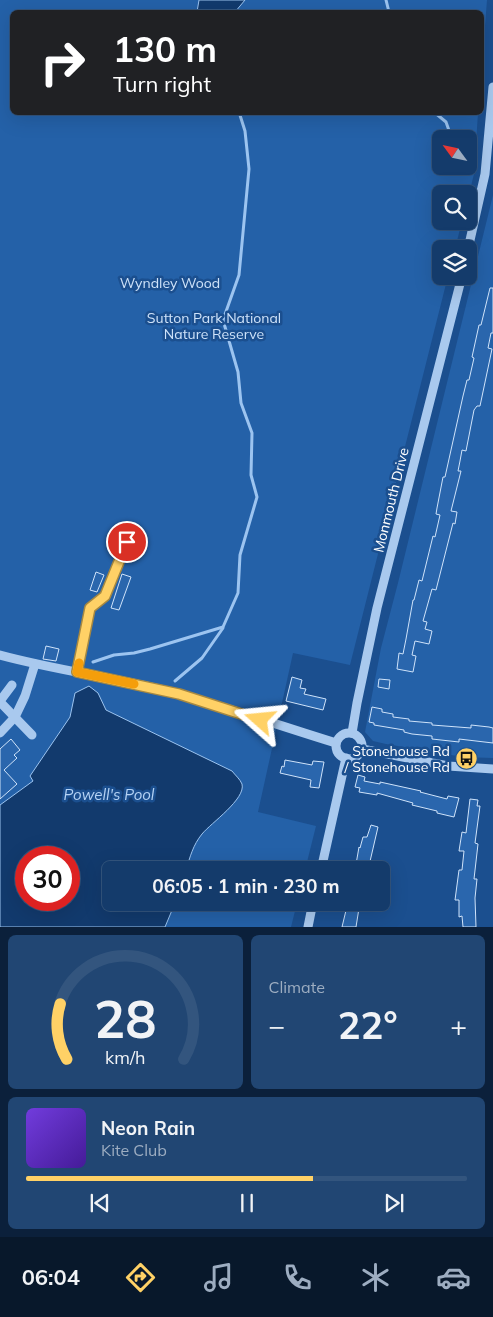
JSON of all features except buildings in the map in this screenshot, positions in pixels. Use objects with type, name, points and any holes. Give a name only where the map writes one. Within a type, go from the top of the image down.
[{"type":"street","points":[[471,240],[489,175],[493,88]]},
{"type":"street","name":"Monmouth Drive","points":[[352,733],[356,703],[377,608],[460,285]]},
{"type":"street","points":[[77,672],[90,608],[105,596],[127,542]]},
{"type":"street","points":[[0,655],[179,694],[336,743]]},
{"type":"street","points":[[0,733],[15,718],[25,696],[35,664]]},
{"type":"street","points":[[12,685],[0,701],[32,736]]},
{"type":"street","points":[[352,733],[362,741],[362,749],[358,755],[346,758],[341,756],[337,750],[336,743],[341,736],[352,733]]},
{"type":"street","points":[[362,749],[448,766],[493,769]]},
{"type":"street","points":[[323,861],[346,758]]},
{"type":"street","points":[[308,927],[311,911]]},
{"type":"green space","name":"Sutton Park National Nature Reserve","points":[[0,0],[487,0],[484,38],[484,10],[10,10],[10,115],[478,115],[477,130],[432,130],[432,175],[474,175],[471,185],[432,185],[432,230],[460,230],[457,240],[432,240],[432,285],[446,285],[350,665],[293,653],[258,812],[316,826],[307,861],[102,861],[102,911],[295,911],[291,927],[0,927]]},
{"type":"green space","points":[[493,195],[493,758],[463,757],[386,744],[373,741],[365,732],[381,648],[471,285],[477,285],[477,260]]},
{"type":"water","points":[[199,0],[245,0],[237,10],[197,10]]},
{"type":"water","name":"Powell's Pool","points":[[89,686],[98,693],[106,710],[232,771],[242,784],[239,797],[206,829],[192,851],[189,861],[102,861],[102,911],[172,911],[165,927],[0,927],[0,805],[33,781],[30,776],[70,717],[75,693]]},
{"type":"waterway","points":[[386,0],[388,10]]},
{"type":"waterway","points":[[93,662],[114,655],[150,649],[223,627],[238,593],[240,555],[257,497],[251,475],[252,433],[241,403],[238,372],[223,320],[239,275],[249,169],[245,131],[240,115]]},
{"type":"waterway","points":[[438,115],[446,122],[449,130]]},
{"type":"waterway","points":[[175,681],[202,658],[223,628]]},
{"type":"slow traffic","points":[[79,663],[77,672],[134,684]]},
{"type":"place","name":"Stonehouse Rd / Stonehouse Rd","points":[[466,759]]},
{"type":"route","points":[[127,542],[105,596],[90,608],[77,672],[179,694],[260,720]]},
{"type":"park label","name":"Wyndley Wood","points":[[170,283]]}]
